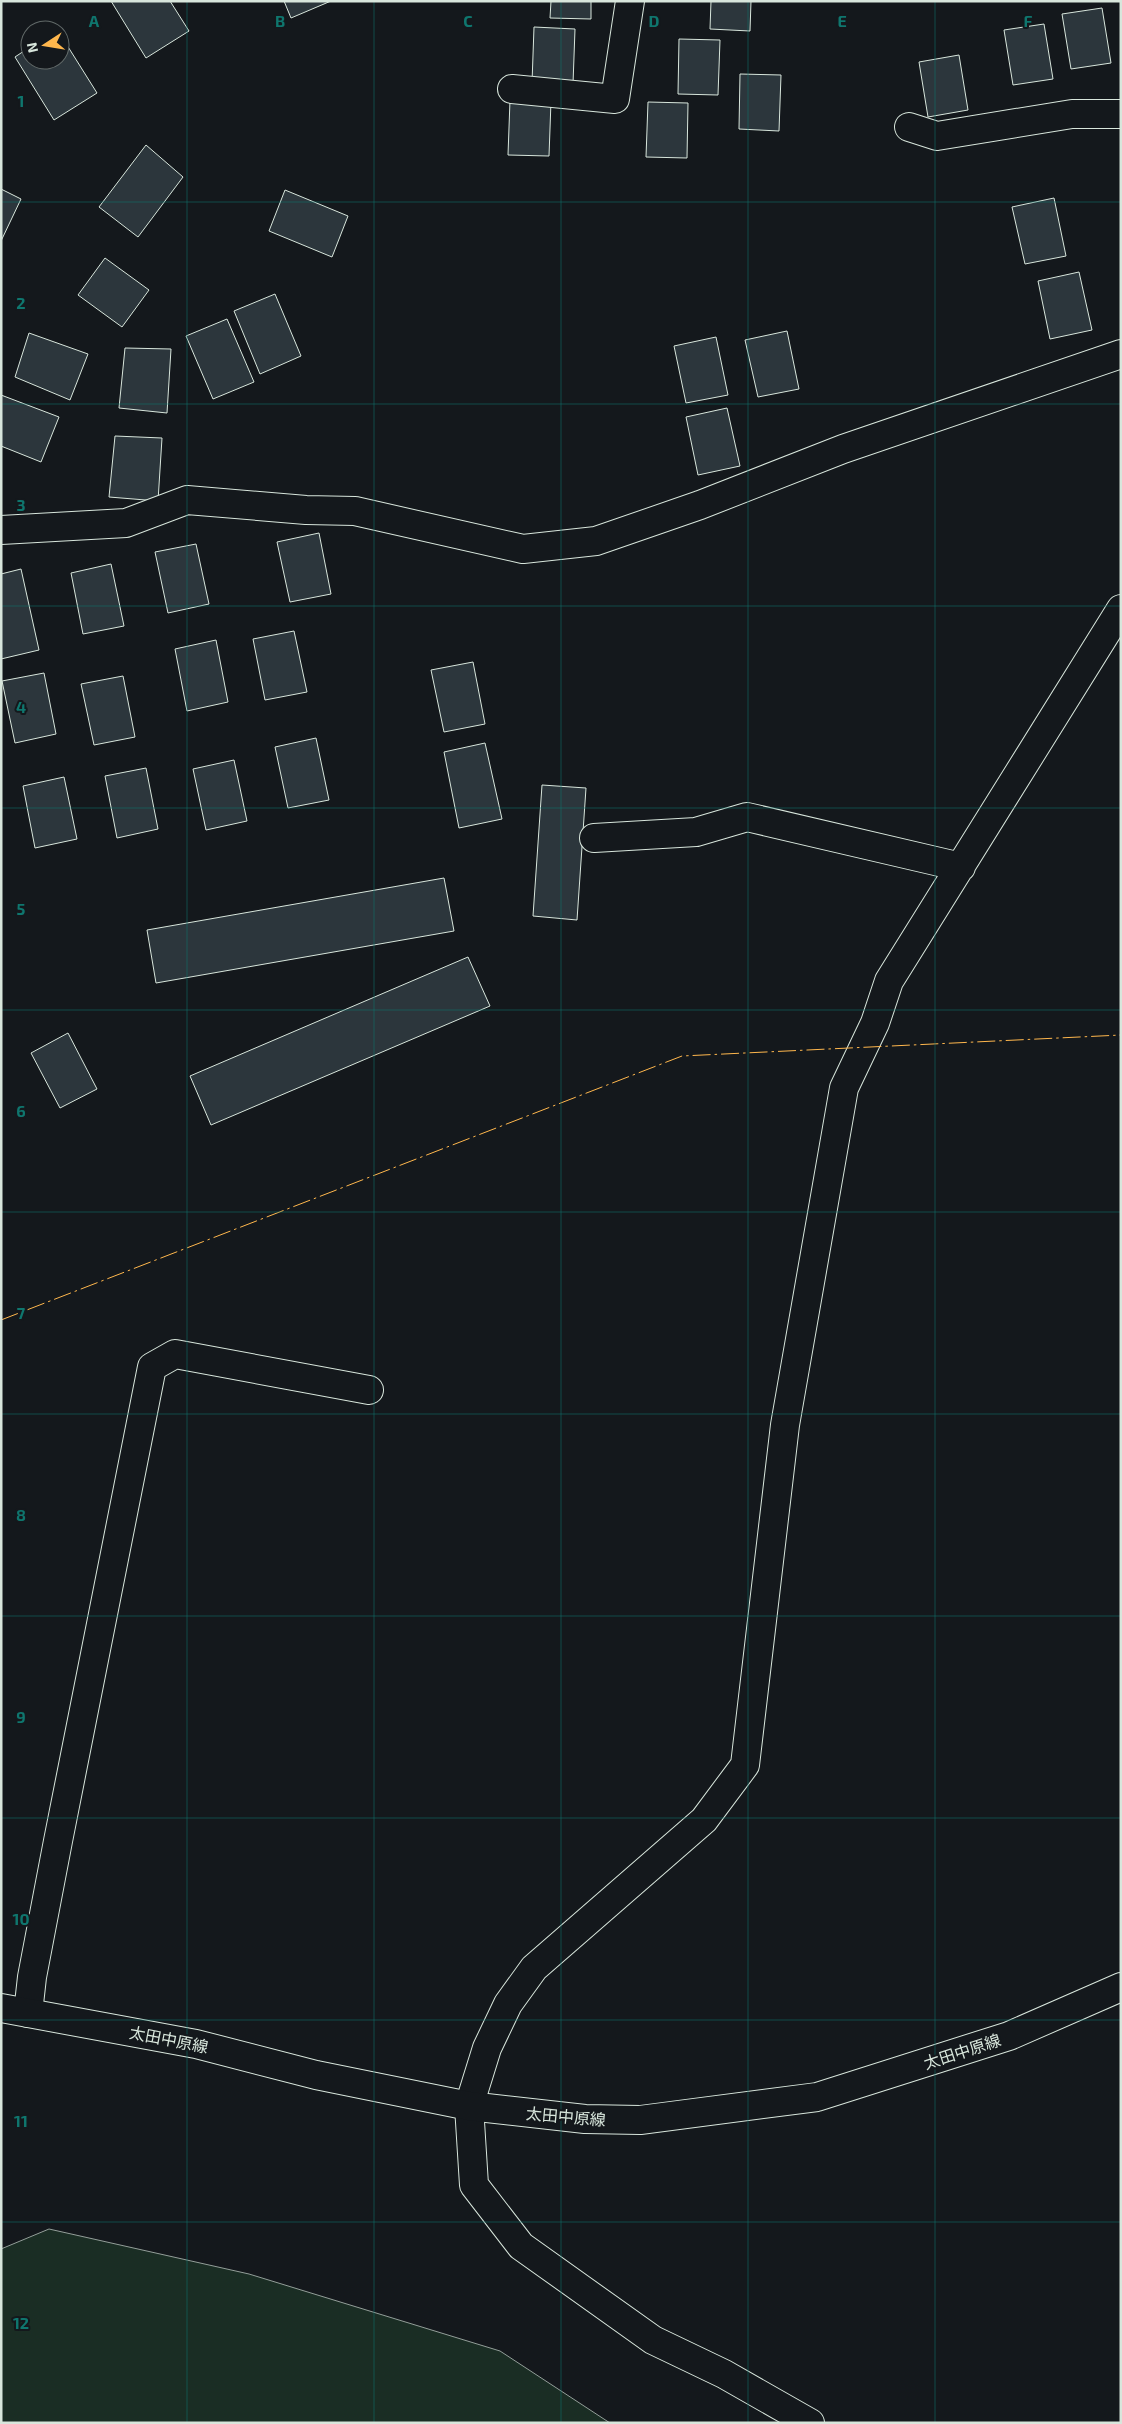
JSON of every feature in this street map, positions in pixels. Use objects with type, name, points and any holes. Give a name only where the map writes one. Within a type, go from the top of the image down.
[{"type":"street","points":[[512,89],[615,99],[630,1]]},
{"type":"street","points":[[908,127],[937,136],[1072,114],[1121,114]]},
{"type":"street","points":[[1,530],[126,523],[187,500],[306,510],[356,511],[523,549],[596,541],[700,505],[843,449],[1121,354]]},
{"type":"street","points":[[810,2423],[724,2374],[653,2340],[521,2246],[474,2185],[469,2106],[487,2048],[508,2004],[534,1968],[704,1820],[745,1765],[785,1426],[844,1088],[875,1023],[889,981],[1121,609]]},
{"type":"street","points":[[594,838],[696,832],[747,818],[961,867]]},
{"type":"street","points":[[28,2013],[37,1948],[152,1367],[175,1354],[369,1390]]},
{"type":"street","name":"太田中原線","points":[[1,2008],[196,2044],[316,2075],[469,2106],[585,2119],[640,2120],[817,2098],[1009,2036],[1121,1987]]},
{"type":"green space","points":[[49,2229],[249,2274],[500,2351],[610,2423],[1,2423],[1,2249]]},
{"type":"building","points":[[111,1],[170,1],[189,31],[146,58]]},
{"type":"building","points":[[284,1],[331,1],[291,18]]},
{"type":"building","points":[[551,1],[591,1],[591,19],[550,18]]},
{"type":"building","points":[[711,1],[751,1],[750,31],[710,29]]},
{"type":"building","points":[[1102,8],[1111,63],[1071,69],[1062,14]]},
{"type":"building","points":[[1044,24],[1053,79],[1013,85],[1004,30]]},
{"type":"building","points":[[534,27],[575,29],[573,84],[532,83]]},
{"type":"building","points":[[679,39],[720,40],[718,95],[678,94]]},
{"type":"building","points":[[70,50],[97,93],[54,120],[23,70],[70,70]]},
{"type":"building","points":[[20,54],[20,65],[15,57]]},
{"type":"building","points":[[959,55],[968,110],[928,117],[919,62]]},
{"type":"building","points":[[740,74],[781,75],[779,131],[739,129]]},
{"type":"building","points":[[510,100],[551,101],[549,156],[508,155]]},
{"type":"building","points":[[648,102],[688,103],[687,158],[646,157]]},
{"type":"building","points":[[146,145],[183,177],[138,237],[99,207]]},
{"type":"building","points":[[1,189],[21,199],[1,241]]},
{"type":"building","points":[[285,190],[348,216],[332,257],[269,231]]},
{"type":"building","points":[[1054,198],[1066,256],[1025,264],[1012,207]]},
{"type":"building","points":[[105,258],[149,290],[122,327],[78,295]]},
{"type":"building","points":[[1079,272],[1092,330],[1050,339],[1038,281]]},
{"type":"building","points":[[275,294],[301,356],[260,374],[234,311]]},
{"type":"building","points":[[227,319],[254,382],[213,399],[186,336]]},
{"type":"building","points":[[787,331],[799,389],[758,397],[745,340]]},
{"type":"building","points":[[29,333],[88,354],[70,400],[15,377]]},
{"type":"building","points":[[716,337],[728,395],[686,403],[674,346]]},
{"type":"building","points":[[125,348],[171,349],[167,413],[119,408]]},
{"type":"building","points":[[1,395],[59,417],[41,462],[1,446]]},
{"type":"building","points":[[727,408],[740,466],[698,475],[686,417]]},
{"type":"building","points":[[115,436],[162,438],[158,501],[109,497]]},
{"type":"building","points":[[319,533],[331,594],[290,602],[277,542]]},
{"type":"building","points":[[196,544],[209,604],[168,613],[155,552]]},
{"type":"building","points":[[111,564],[124,626],[83,634],[71,573]]},
{"type":"building","points":[[21,569],[39,650],[1,659],[1,574]]},
{"type":"building","points":[[294,631],[307,692],[265,700],[253,639]]},
{"type":"building","points":[[216,640],[228,702],[187,711],[175,649]]},
{"type":"building","points":[[473,662],[485,724],[444,732],[431,670]]},
{"type":"building","points":[[44,673],[56,734],[15,743],[2,681]]},
{"type":"building","points":[[123,676],[135,737],[94,745],[81,684]]},
{"type":"building","points":[[316,738],[329,800],[288,808],[275,747]]},
{"type":"building","points":[[485,743],[502,819],[459,828],[444,752]]},
{"type":"building","points":[[234,760],[247,821],[206,830],[193,769]]},
{"type":"building","points":[[146,768],[158,829],[117,838],[105,776]]},
{"type":"building","points":[[64,777],[77,839],[35,848],[23,786]]},
{"type":"building","points":[[542,785],[586,788],[577,920],[533,916]]},
{"type":"building","points":[[444,878],[454,931],[156,983],[147,930]]},
{"type":"building","points":[[468,957],[490,1006],[211,1125],[190,1076]]},
{"type":"building","points":[[68,1033],[97,1089],[60,1108],[31,1053]]},
{"type":"power","points":[[1,1320],[682,1056],[1121,1035]]}]
